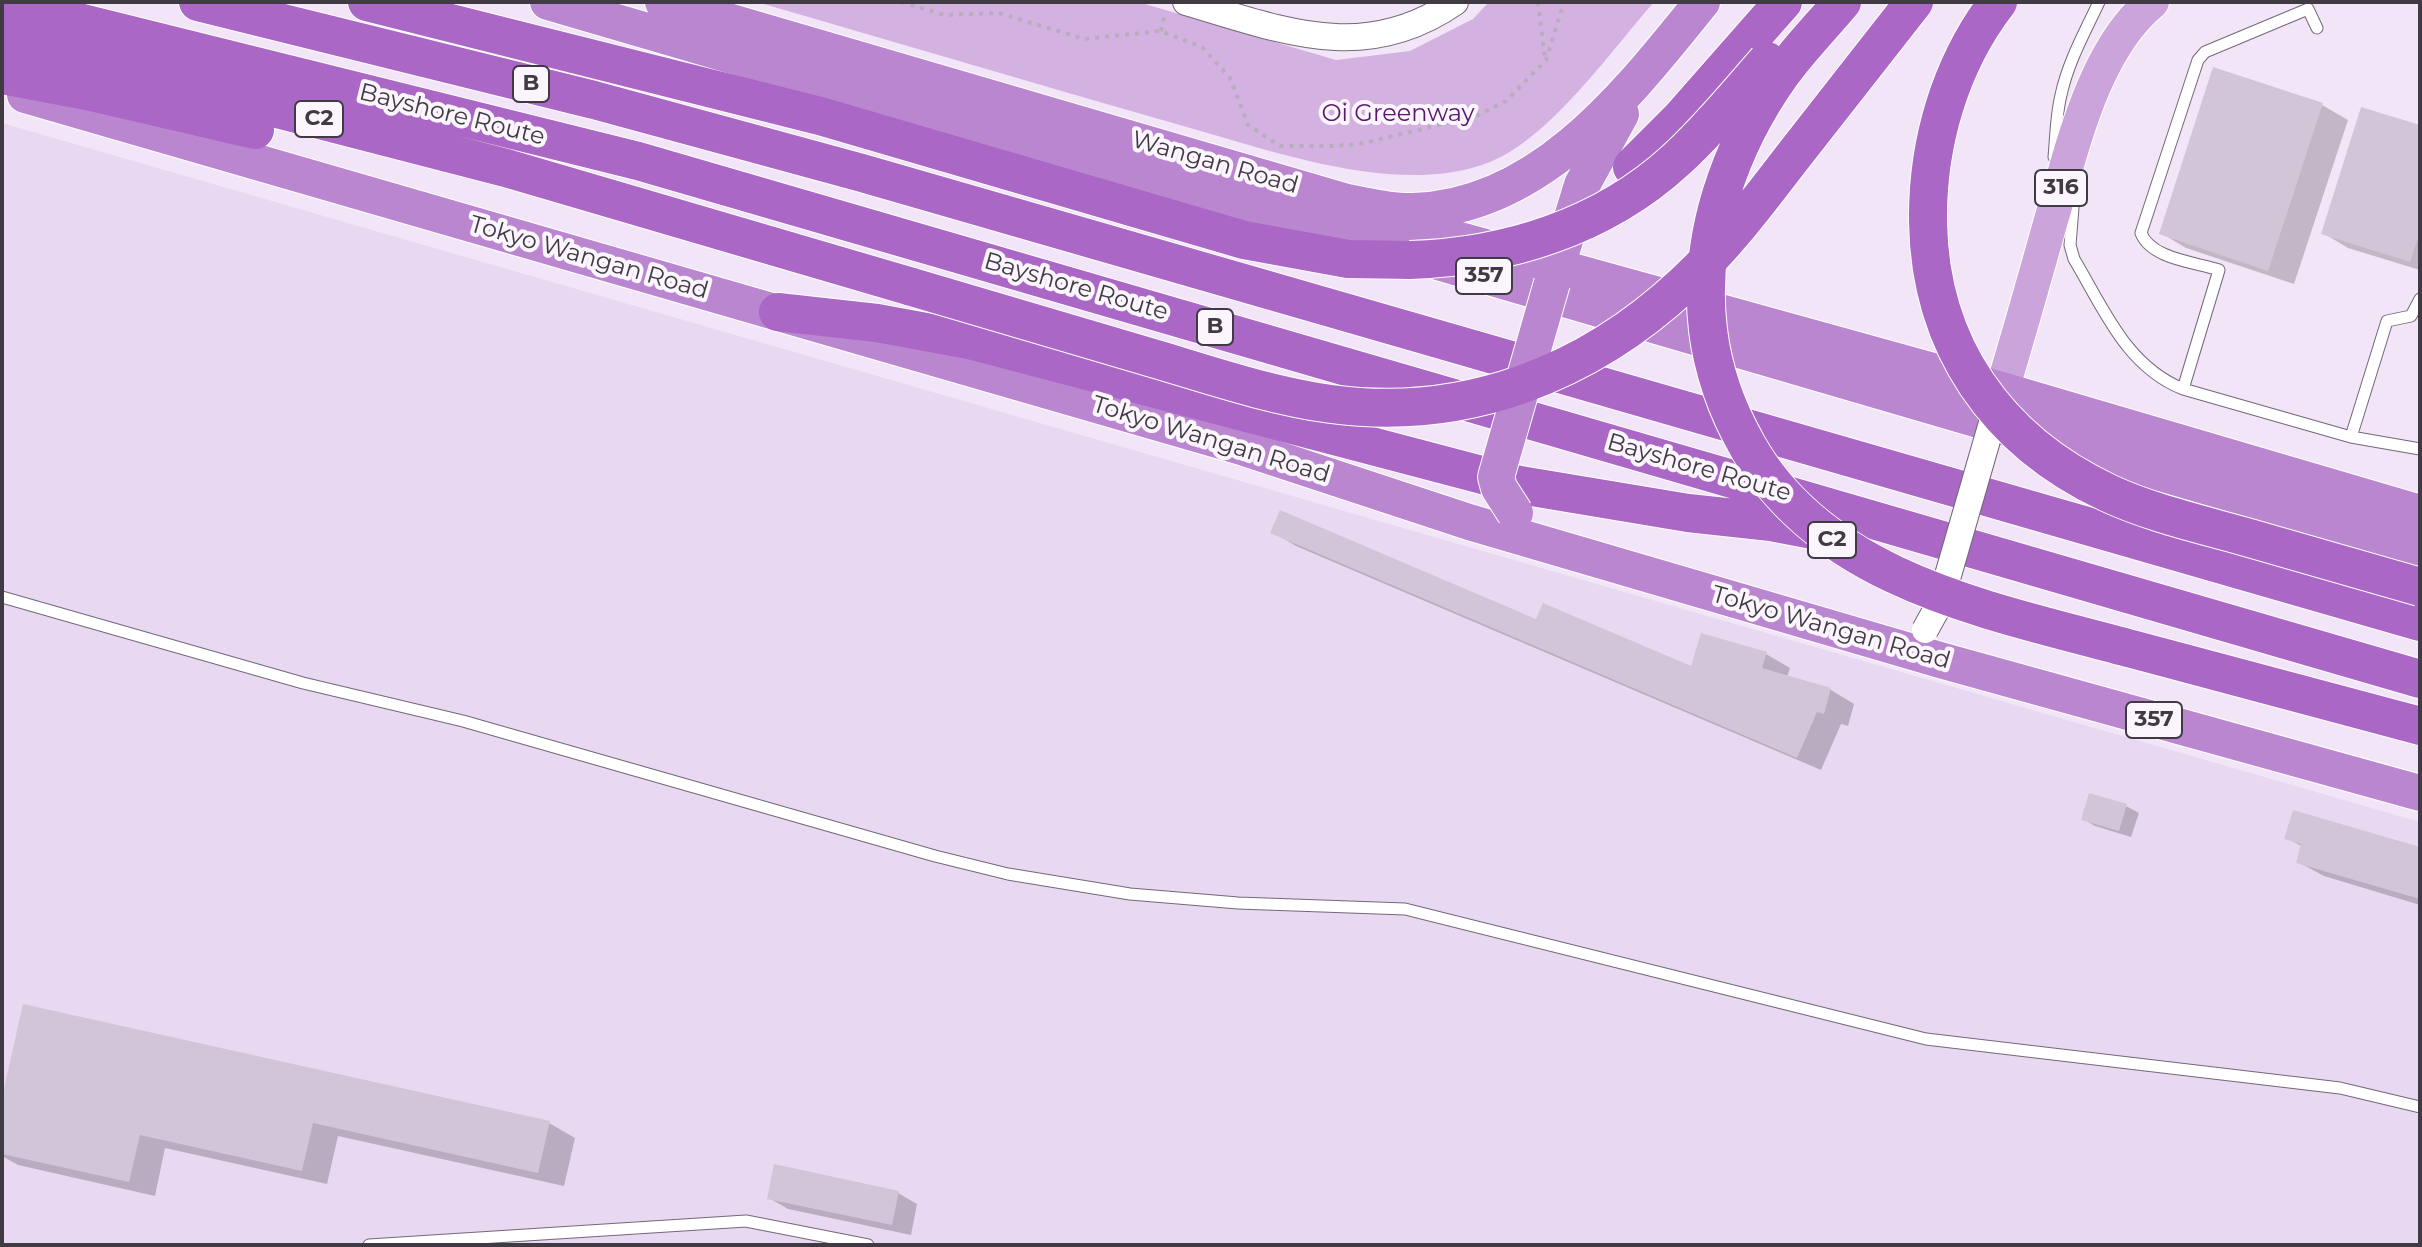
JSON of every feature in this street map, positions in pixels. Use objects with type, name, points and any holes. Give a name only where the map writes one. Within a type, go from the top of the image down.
[{"type":"highway","name":"Bayshore Route","points":[[198,2],[579,96],[862,173],[2420,622]]},
{"type":"highway","points":[[367,2],[820,116],[1280,248],[1348,259],[1410,260],[1464,257],[1530,242],[1617,204],[1645,185],[1696,141],[1819,2]]},
{"type":"highway","name":"357","points":[[548,2],[2420,549]]},
{"type":"highway","name":"Wangan Road","points":[[663,2],[1347,202],[1414,211],[1447,207],[1511,187],[1545,166],[1591,128],[1702,2]]},
{"type":"highway","points":[[1410,260],[1447,253],[1529,229],[1584,202],[1608,186],[1680,119],[1783,2]]},
{"type":"highway","name":"C2","points":[[1842,2],[1783,72],[1747,130],[1720,198],[1708,247],[1704,279],[1705,312],[1717,377],[1739,431],[1772,483],[1822,533],[1879,568],[1939,593],[2027,620],[2420,726]]},
{"type":"highway","name":"C2","points":[[2,38],[406,141],[626,202],[1248,386],[1328,404],[1408,408],[1482,398],[1553,374],[1590,355],[1646,317],[1687,282],[1739,225],[1914,2]]},
{"type":"highway","points":[[1998,2],[1970,44],[1954,80],[1936,139],[1928,191],[1931,264],[1938,298],[1948,331],[1981,393],[2001,417],[2051,459],[2109,493],[2173,516],[2420,587]]},
{"type":"highway","name":"Bayshore Route","points":[[2,3],[638,161],[2420,679]]},
{"type":"highway","points":[[1676,34],[1624,107],[1582,185],[1496,477],[1499,488],[1515,513],[1527,522],[1707,574],[1801,619]]},
{"type":"highway","points":[[2,75],[87,91],[473,180],[626,202]]},
{"type":"highway","name":"Tokyo Wangan Road","points":[[2,88],[1238,446],[1469,522],[1801,619],[2420,793]]},
{"type":"highway","name":"357","points":[[1347,202],[1382,219],[1554,275],[1998,403],[2420,513]]},
{"type":"highway","points":[[778,312],[877,323],[969,340],[1520,485],[1688,513],[1771,522],[2097,584]]},
{"type":"main road","name":"316","points":[[1998,403],[2073,147],[2099,77],[2123,31],[2152,2]]},
{"type":"street","points":[[1176,4],[1302,35],[1350,39],[1381,35],[1411,26],[1455,2]]},
{"type":"street","points":[[1889,644],[1904,643],[1925,630],[1940,603],[1998,403]]},
{"type":"lane","points":[[2048,232],[2061,92],[2073,56],[2099,2]]},
{"type":"lane","points":[[2183,389],[2219,270],[2154,250],[2145,243],[2141,233],[2198,60],[2205,52],[2308,9],[2317,28]]},
{"type":"lane","points":[[2073,147],[2076,179],[2070,245],[2074,259],[2125,345],[2144,367],[2163,381],[2183,389],[2351,437],[2420,449]]},
{"type":"lane","points":[[2351,437],[2387,321],[2411,316],[2420,299]]},
{"type":"lane","points":[[2,597],[303,683],[463,721],[906,848],[1008,874],[1185,900],[1405,909],[1926,1039],[2340,1088],[2420,1107]]},
{"type":"lane","points":[[369,1245],[746,1221],[868,1245]]},
{"type":"path","points":[[901,2],[945,15],[999,13],[1084,39],[1160,31],[1202,47],[1230,78],[1248,125],[1280,146],[1359,144],[1478,115],[1506,101],[1546,60],[1564,2]]},
{"type":"path","points":[[1538,2],[1546,60]]},
{"type":"path","points":[[1160,31],[1176,4]]},
{"type":"shaded area","points":[[2,123],[2420,822],[2420,1245],[2,1245]]},
{"type":"green space","name":"Oi Greenway","points":[[757,2],[1138,2],[1336,60],[1410,51],[1473,19],[1489,2],[1654,2],[1578,91],[1535,134],[1490,162],[1458,171],[1423,175],[1350,169],[1278,153]]},
{"type":"building","points":[[2213,67],[2323,103],[2268,271],[2159,234]]},
{"type":"building","points":[[2361,107],[2420,125],[2420,231],[2410,262],[2321,234]]},
{"type":"building","points":[[1280,510],[1536,619],[1543,603],[1691,666],[1701,633],[1767,652],[1762,668],[1831,688],[1824,714],[1817,712],[1797,758],[1270,533]]},
{"type":"building","points":[[2089,793],[2127,804],[2119,831],[2081,820]]},
{"type":"building","points":[[2293,810],[2420,847],[2420,899],[2296,863],[2301,844],[2284,839]]},
{"type":"building","points":[[23,1004],[550,1121],[538,1173],[313,1123],[302,1171],[140,1135],[129,1182],[2,1154],[2,1098]]},
{"type":"building","points":[[774,1164],[899,1191],[892,1225],[767,1199]]}]
